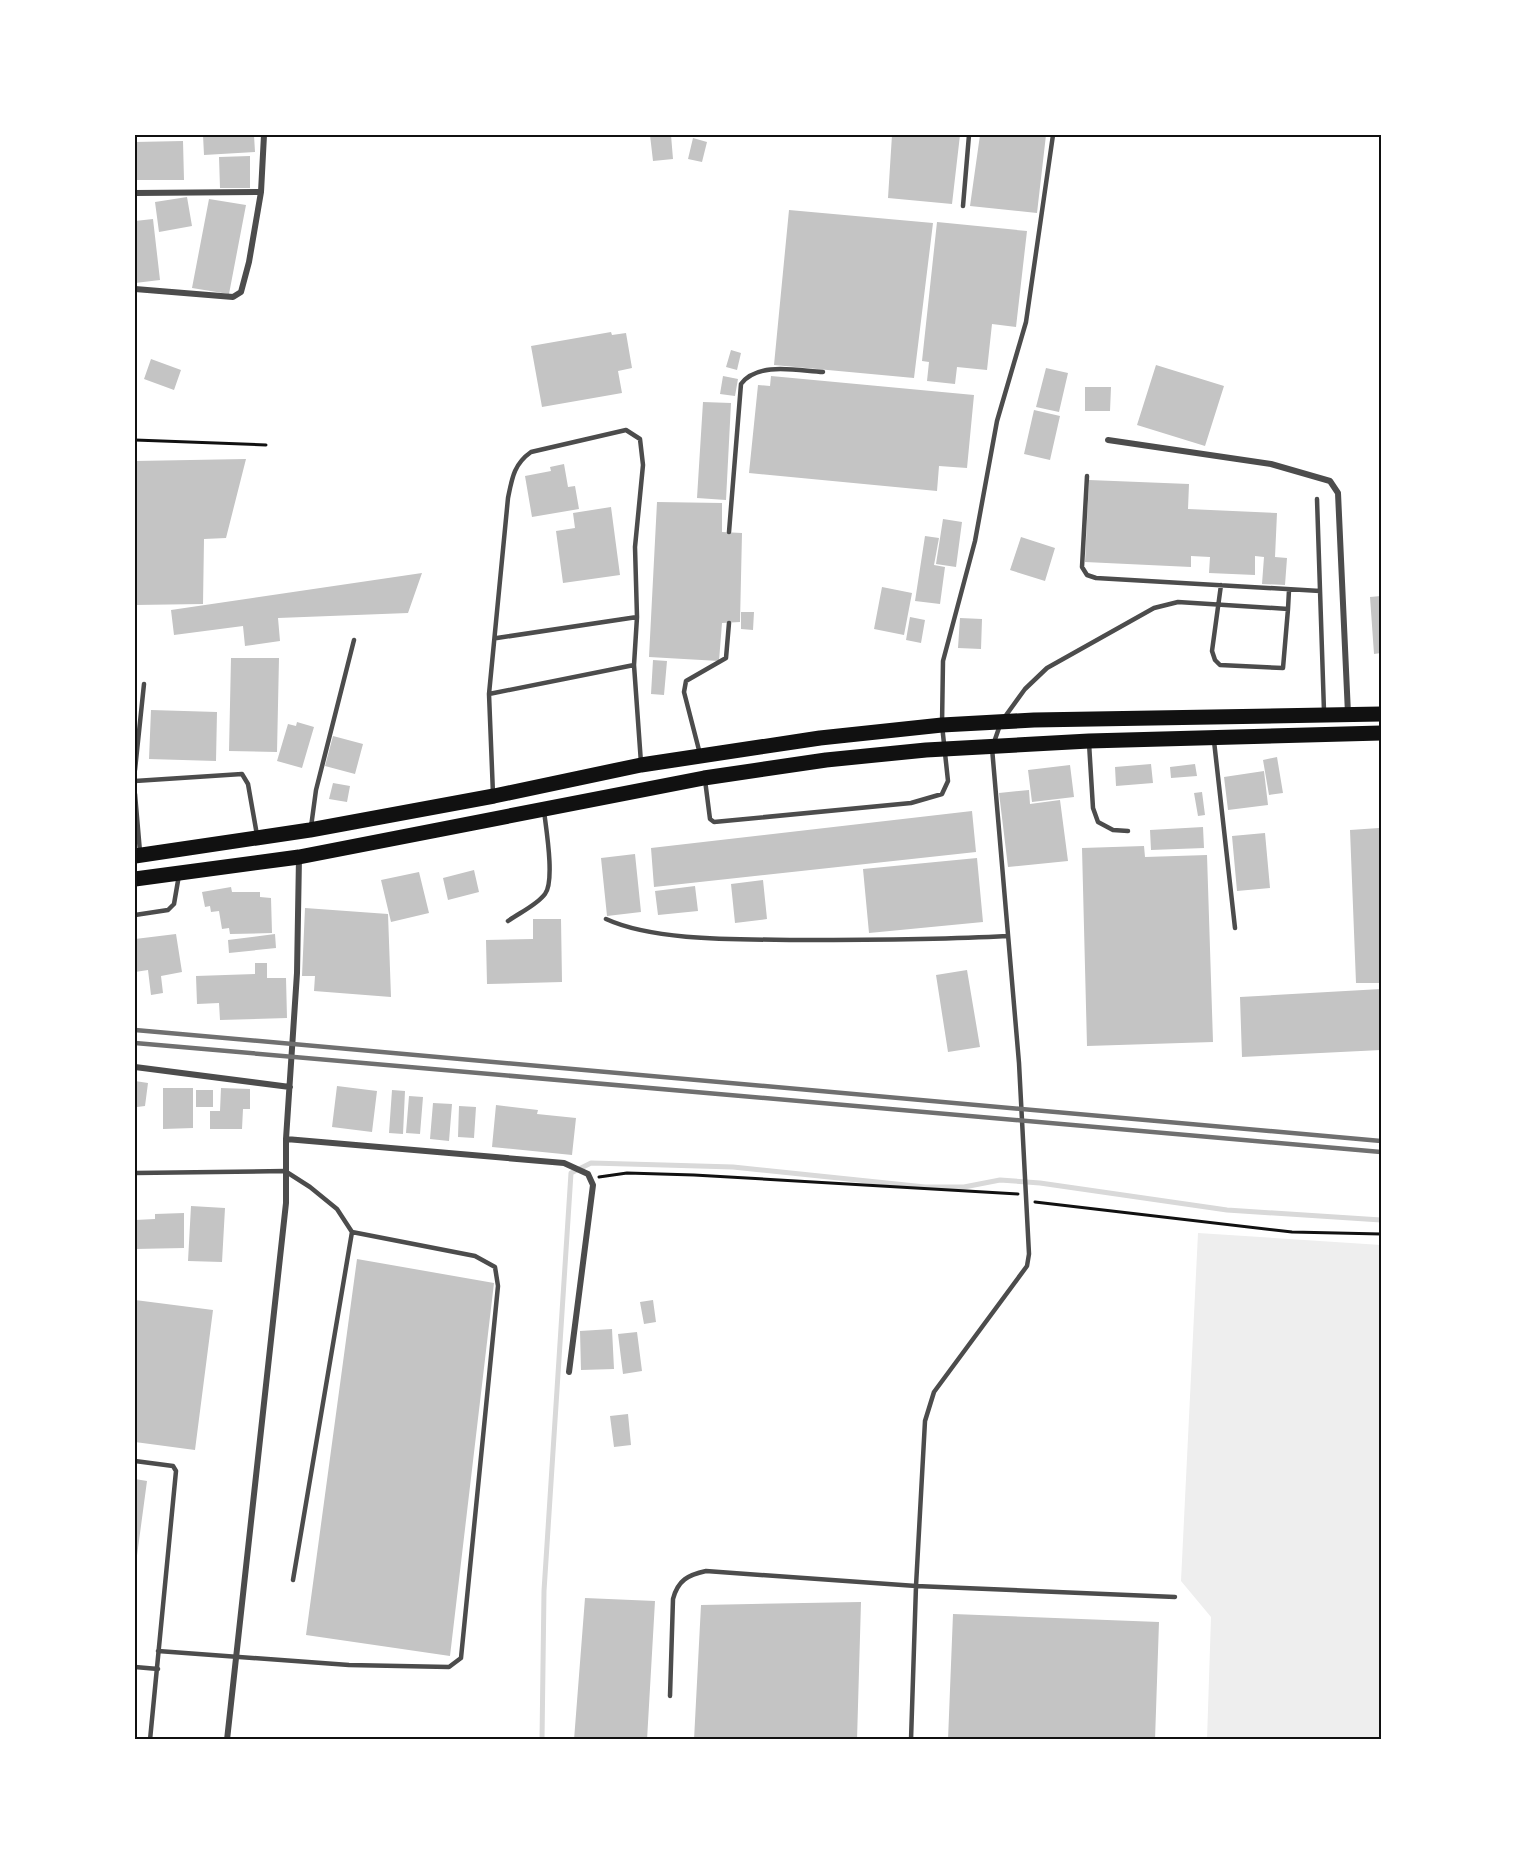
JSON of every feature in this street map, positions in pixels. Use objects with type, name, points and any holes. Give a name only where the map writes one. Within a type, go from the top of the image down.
[{"type":"highway","points":[[137,855],[310,830],[494,796],[641,765],[820,738],[942,725],[1001,722],[1381,714]]},
{"type":"highway","points":[[135,879],[299,857],[704,778],[826,760],[944,749],[1089,741],[1381,733]]},
{"type":"street","points":[[135,289],[233,297],[241,292],[249,262],[261,192],[264,135]]},
{"type":"street","points":[[135,193],[261,192]]},
{"type":"street","points":[[1108,440],[1271,464],[1330,481],[1338,493],[1348,715]]},
{"type":"street","points":[[227,1740],[286,1203],[286,1139],[297,973],[299,857]]},
{"type":"street","points":[[135,1067],[290,1087]]},
{"type":"street","points":[[286,1139],[573,1165],[590,1176],[569,1372]]},
{"type":"lane","points":[[963,206],[969,135]]},
{"type":"lane","points":[[704,778],[710,819],[714,822],[911,803],[942,794],[948,781],[942,725],[943,661],[975,541],[997,421],[1026,322],[1053,135]]},
{"type":"lane","points":[[729,532],[741,384],[747,376],[768,369],[824,372]]},
{"type":"lane","points":[[494,796],[489,694],[508,498],[513,474],[520,460],[531,452],[627,430],[640,439],[643,465],[635,547],[637,617],[634,665],[641,765]]},
{"type":"lane","points":[[1087,476],[1082,567],[1087,575],[1096,578],[1320,591]]},
{"type":"lane","points":[[1317,499],[1324,714]]},
{"type":"lane","points":[[1221,585],[1212,651],[1215,660],[1227,666],[1280,669],[1284,665],[1289,590]]},
{"type":"lane","points":[[911,1740],[925,1421],[934,1392],[1027,1266],[1029,1254],[1019,1063],[1006,936],[992,748],[1001,722],[1025,689],[1047,668],[1154,608],[1178,602],[1288,609]]},
{"type":"lane","points":[[496,638],[637,617]]},
{"type":"lane","points":[[701,756],[684,692],[686,681],[726,658],[729,623]]},
{"type":"lane","points":[[310,830],[316,790],[354,640]]},
{"type":"lane","points":[[489,694],[634,665]]},
{"type":"lane","points":[[135,770],[144,684]]},
{"type":"lane","points":[[1213,736],[1235,928]]},
{"type":"lane","points":[[1089,741],[1093,808],[1098,822],[1113,830],[1128,831]]},
{"type":"lane","points":[[135,781],[242,774],[248,784],[258,838]]},
{"type":"lane","points":[[135,794],[137,855]]},
{"type":"lane","points":[[508,921],[548,890],[549,868],[544,808]]},
{"type":"lane","points":[[135,915],[168,910],[174,904],[179,873]]},
{"type":"lane","points":[[606,919],[632,929],[724,939],[933,940],[1006,936]]},
{"type":"lane","points":[[135,1173],[285,1171],[310,1187],[337,1209],[352,1232],[293,1580]]},
{"type":"lane","points":[[158,1651],[349,1665],[449,1667],[460,1658],[498,1286],[495,1267],[475,1256],[352,1232]]},
{"type":"lane","points":[[135,1461],[173,1467],[176,1471],[150,1740]]},
{"type":"lane","points":[[670,1695],[673,1599],[676,1588],[682,1579],[706,1571],[916,1586],[1175,1597]]},
{"type":"lane","points":[[135,1667],[158,1669]]},
{"type":"path","points":[[135,440],[266,445]]},
{"type":"path","points":[[590,1176],[627,1173],[694,1175],[1027,1194]]},
{"type":"path","points":[[1027,1201],[1292,1232],[1381,1234]]},
{"type":"shaded area","points":[[1198,1233],[1381,1245],[1381,1740],[1207,1740],[1211,1617],[1181,1581]]},
{"type":"building","points":[[203,135],[254,135],[255,152],[204,155]]},
{"type":"building","points":[[650,135],[671,135],[673,159],[653,161]]},
{"type":"building","points":[[892,135],[960,135],[952,204],[888,198]]},
{"type":"building","points":[[980,135],[1046,135],[1037,213],[970,206]]},
{"type":"building","points":[[693,138],[707,142],[702,162],[688,159]]},
{"type":"building","points":[[183,141],[184,180],[135,180],[135,142]]},
{"type":"building","points":[[250,156],[250,188],[220,188],[219,157]]},
{"type":"building","points":[[187,197],[192,226],[159,232],[155,202]]},
{"type":"building","points":[[209,199],[246,205],[229,294],[192,288]]},
{"type":"building","points":[[789,210],[933,223],[914,378],[774,365]]},
{"type":"building","points":[[153,219],[160,280],[135,283],[135,221]]},
{"type":"building","points":[[937,222],[1027,231],[1016,327],[992,324],[987,370],[957,367],[955,384],[927,381],[929,362],[922,361]]},
{"type":"building","points":[[611,332],[612,335],[626,333],[632,368],[618,371],[622,393],[542,407],[531,346]]},
{"type":"building","points":[[731,350],[741,353],[737,370],[726,367]]},
{"type":"building","points":[[151,359],[181,370],[174,390],[144,379]]},
{"type":"building","points":[[1156,365],[1224,386],[1205,446],[1137,425]]},
{"type":"building","points":[[1046,368],[1068,373],[1059,412],[1036,407]]},
{"type":"building","points":[[723,376],[738,379],[735,396],[720,394]]},
{"type":"building","points":[[771,376],[974,395],[967,468],[939,466],[937,491],[749,473],[758,385],[770,386]]},
{"type":"building","points":[[1085,387],[1111,387],[1110,411],[1085,411]]},
{"type":"building","points":[[703,402],[731,403],[726,500],[697,498]]},
{"type":"building","points":[[1034,410],[1060,416],[1050,460],[1024,454]]},
{"type":"building","points":[[246,459],[226,538],[204,539],[203,604],[135,605],[135,461]]},
{"type":"building","points":[[564,464],[568,487],[575,486],[579,509],[532,517],[525,476],[551,471],[550,467]]},
{"type":"building","points":[[1089,480],[1189,484],[1188,509],[1277,513],[1275,557],[1287,558],[1285,585],[1262,584],[1264,557],[1255,556],[1255,575],[1209,573],[1210,557],[1191,556],[1191,567],[1085,562]]},
{"type":"building","points":[[657,502],[722,503],[722,532],[742,533],[740,622],[722,623],[719,661],[649,657]]},
{"type":"building","points":[[611,507],[620,575],[563,583],[556,531],[575,528],[573,513]]},
{"type":"building","points":[[943,519],[962,522],[956,567],[936,564]]},
{"type":"building","points":[[925,536],[939,538],[934,565],[945,567],[940,604],[915,601]]},
{"type":"building","points":[[1021,537],[1055,548],[1045,581],[1010,570]]},
{"type":"building","points":[[422,573],[408,613],[278,618],[280,641],[245,646],[243,626],[174,635],[171,610]]},
{"type":"building","points":[[882,587],[912,593],[904,635],[874,629]]},
{"type":"building","points":[[1381,596],[1381,653],[1374,654],[1370,597]]},
{"type":"building","points":[[741,612],[754,612],[753,630],[741,629]]},
{"type":"building","points":[[910,617],[925,620],[921,643],[906,640]]},
{"type":"building","points":[[960,618],[982,619],[981,649],[958,648]]},
{"type":"building","points":[[231,658],[279,658],[277,752],[229,751]]},
{"type":"building","points":[[653,660],[667,661],[664,695],[651,694]]},
{"type":"building","points":[[151,710],[217,712],[216,761],[149,759]]},
{"type":"building","points":[[297,722],[314,727],[302,768],[277,761],[288,724],[296,726]]},
{"type":"building","points":[[333,736],[363,744],[355,774],[325,766]]},
{"type":"building","points":[[1277,757],[1283,793],[1269,795],[1263,760]]},
{"type":"building","points":[[1151,764],[1153,783],[1116,786],[1115,767]]},
{"type":"building","points":[[1195,764],[1197,776],[1171,778],[1170,767]]},
{"type":"building","points":[[1070,765],[1074,797],[1032,802],[1028,770]]},
{"type":"building","points":[[1264,771],[1268,805],[1228,810],[1224,777]]},
{"type":"building","points":[[333,783],[350,786],[347,802],[329,799]]},
{"type":"building","points":[[1029,790],[1030,804],[1060,800],[1068,861],[1008,867],[999,793]]},
{"type":"building","points":[[1202,792],[1205,815],[1198,816],[1194,793]]},
{"type":"building","points":[[972,811],[976,852],[654,887],[651,848]]},
{"type":"building","points":[[1203,827],[1204,848],[1151,850],[1150,830]]},
{"type":"building","points":[[1379,828],[1381,983],[1356,983],[1350,830]]},
{"type":"building","points":[[1265,833],[1270,888],[1237,891],[1232,836]]},
{"type":"building","points":[[1144,846],[1145,857],[1207,855],[1213,1042],[1087,1046],[1082,848]]},
{"type":"building","points":[[635,854],[641,912],[607,916],[601,858]]},
{"type":"building","points":[[977,858],[983,922],[869,933],[863,869]]},
{"type":"building","points":[[474,870],[479,892],[448,900],[443,878]]},
{"type":"building","points":[[419,872],[429,913],[391,922],[381,880]]},
{"type":"building","points":[[763,880],[767,919],[735,923],[731,884]]},
{"type":"building","points":[[695,886],[698,911],[658,915],[655,891]]},
{"type":"building","points":[[231,887],[232,892],[260,892],[260,897],[271,898],[272,933],[230,934],[229,928],[222,929],[219,911],[211,912],[210,906],[205,907],[202,892]]},
{"type":"building","points":[[305,908],[388,914],[391,997],[314,991],[315,976],[302,976]]},
{"type":"building","points":[[533,919],[561,919],[562,982],[487,984],[486,940],[533,939]]},
{"type":"building","points":[[176,934],[182,972],[161,976],[163,993],[151,995],[148,970],[135,972],[135,939]]},
{"type":"building","points":[[275,934],[276,948],[229,953],[228,940]]},
{"type":"building","points":[[255,963],[267,963],[267,978],[286,978],[287,1018],[220,1020],[219,1003],[197,1004],[196,976],[255,974]]},
{"type":"building","points":[[967,970],[980,1047],[948,1052],[936,975]]},
{"type":"building","points":[[1381,989],[1381,1050],[1242,1057],[1240,997]]},
{"type":"building","points":[[135,1081],[148,1083],[145,1106],[137,1107],[137,1121]]},
{"type":"building","points":[[337,1086],[377,1091],[372,1132],[332,1127]]},
{"type":"building","points":[[163,1088],[193,1088],[193,1128],[163,1129]]},
{"type":"building","points":[[221,1088],[250,1089],[250,1109],[243,1109],[242,1129],[210,1129],[210,1111],[220,1111]]},
{"type":"building","points":[[196,1090],[213,1090],[213,1107],[196,1107]]},
{"type":"building","points":[[392,1090],[405,1091],[403,1134],[389,1133]]},
{"type":"building","points":[[409,1096],[423,1097],[420,1134],[406,1133]]},
{"type":"building","points":[[433,1103],[452,1104],[449,1141],[430,1139]]},
{"type":"building","points":[[496,1105],[538,1110],[537,1114],[576,1118],[572,1155],[492,1147]]},
{"type":"building","points":[[459,1106],[476,1107],[474,1138],[458,1137]]},
{"type":"building","points":[[191,1206],[225,1208],[222,1262],[188,1261]]},
{"type":"building","points":[[184,1213],[184,1248],[135,1249],[135,1220],[155,1219],[155,1214]]},
{"type":"building","points":[[357,1259],[494,1283],[450,1656],[306,1635]]},
{"type":"building","points":[[135,1300],[213,1310],[195,1450],[135,1442]]},
{"type":"building","points":[[653,1300],[656,1322],[644,1324],[640,1302]]},
{"type":"building","points":[[612,1329],[614,1369],[581,1370],[580,1331]]},
{"type":"building","points":[[637,1332],[642,1371],[623,1374],[618,1334]]},
{"type":"building","points":[[628,1414],[631,1445],[614,1447],[610,1416]]},
{"type":"building","points":[[135,1479],[147,1481],[136,1563],[135,1563]]},
{"type":"building","points":[[585,1598],[655,1601],[647,1740],[574,1740]]},
{"type":"building","points":[[861,1602],[857,1740],[694,1740],[701,1605]]},
{"type":"building","points":[[953,1614],[1159,1622],[1155,1740],[948,1740]]},
{"type":"waterway","points":[[542,1740],[544,1591],[571,1173],[591,1163],[733,1167],[925,1187],[964,1187],[1000,1180],[1040,1183],[1227,1210],[1381,1220]]},
{"type":"railway","points":[[135,1030],[1381,1141]]},
{"type":"railway","points":[[135,1043],[1381,1152]]}]
